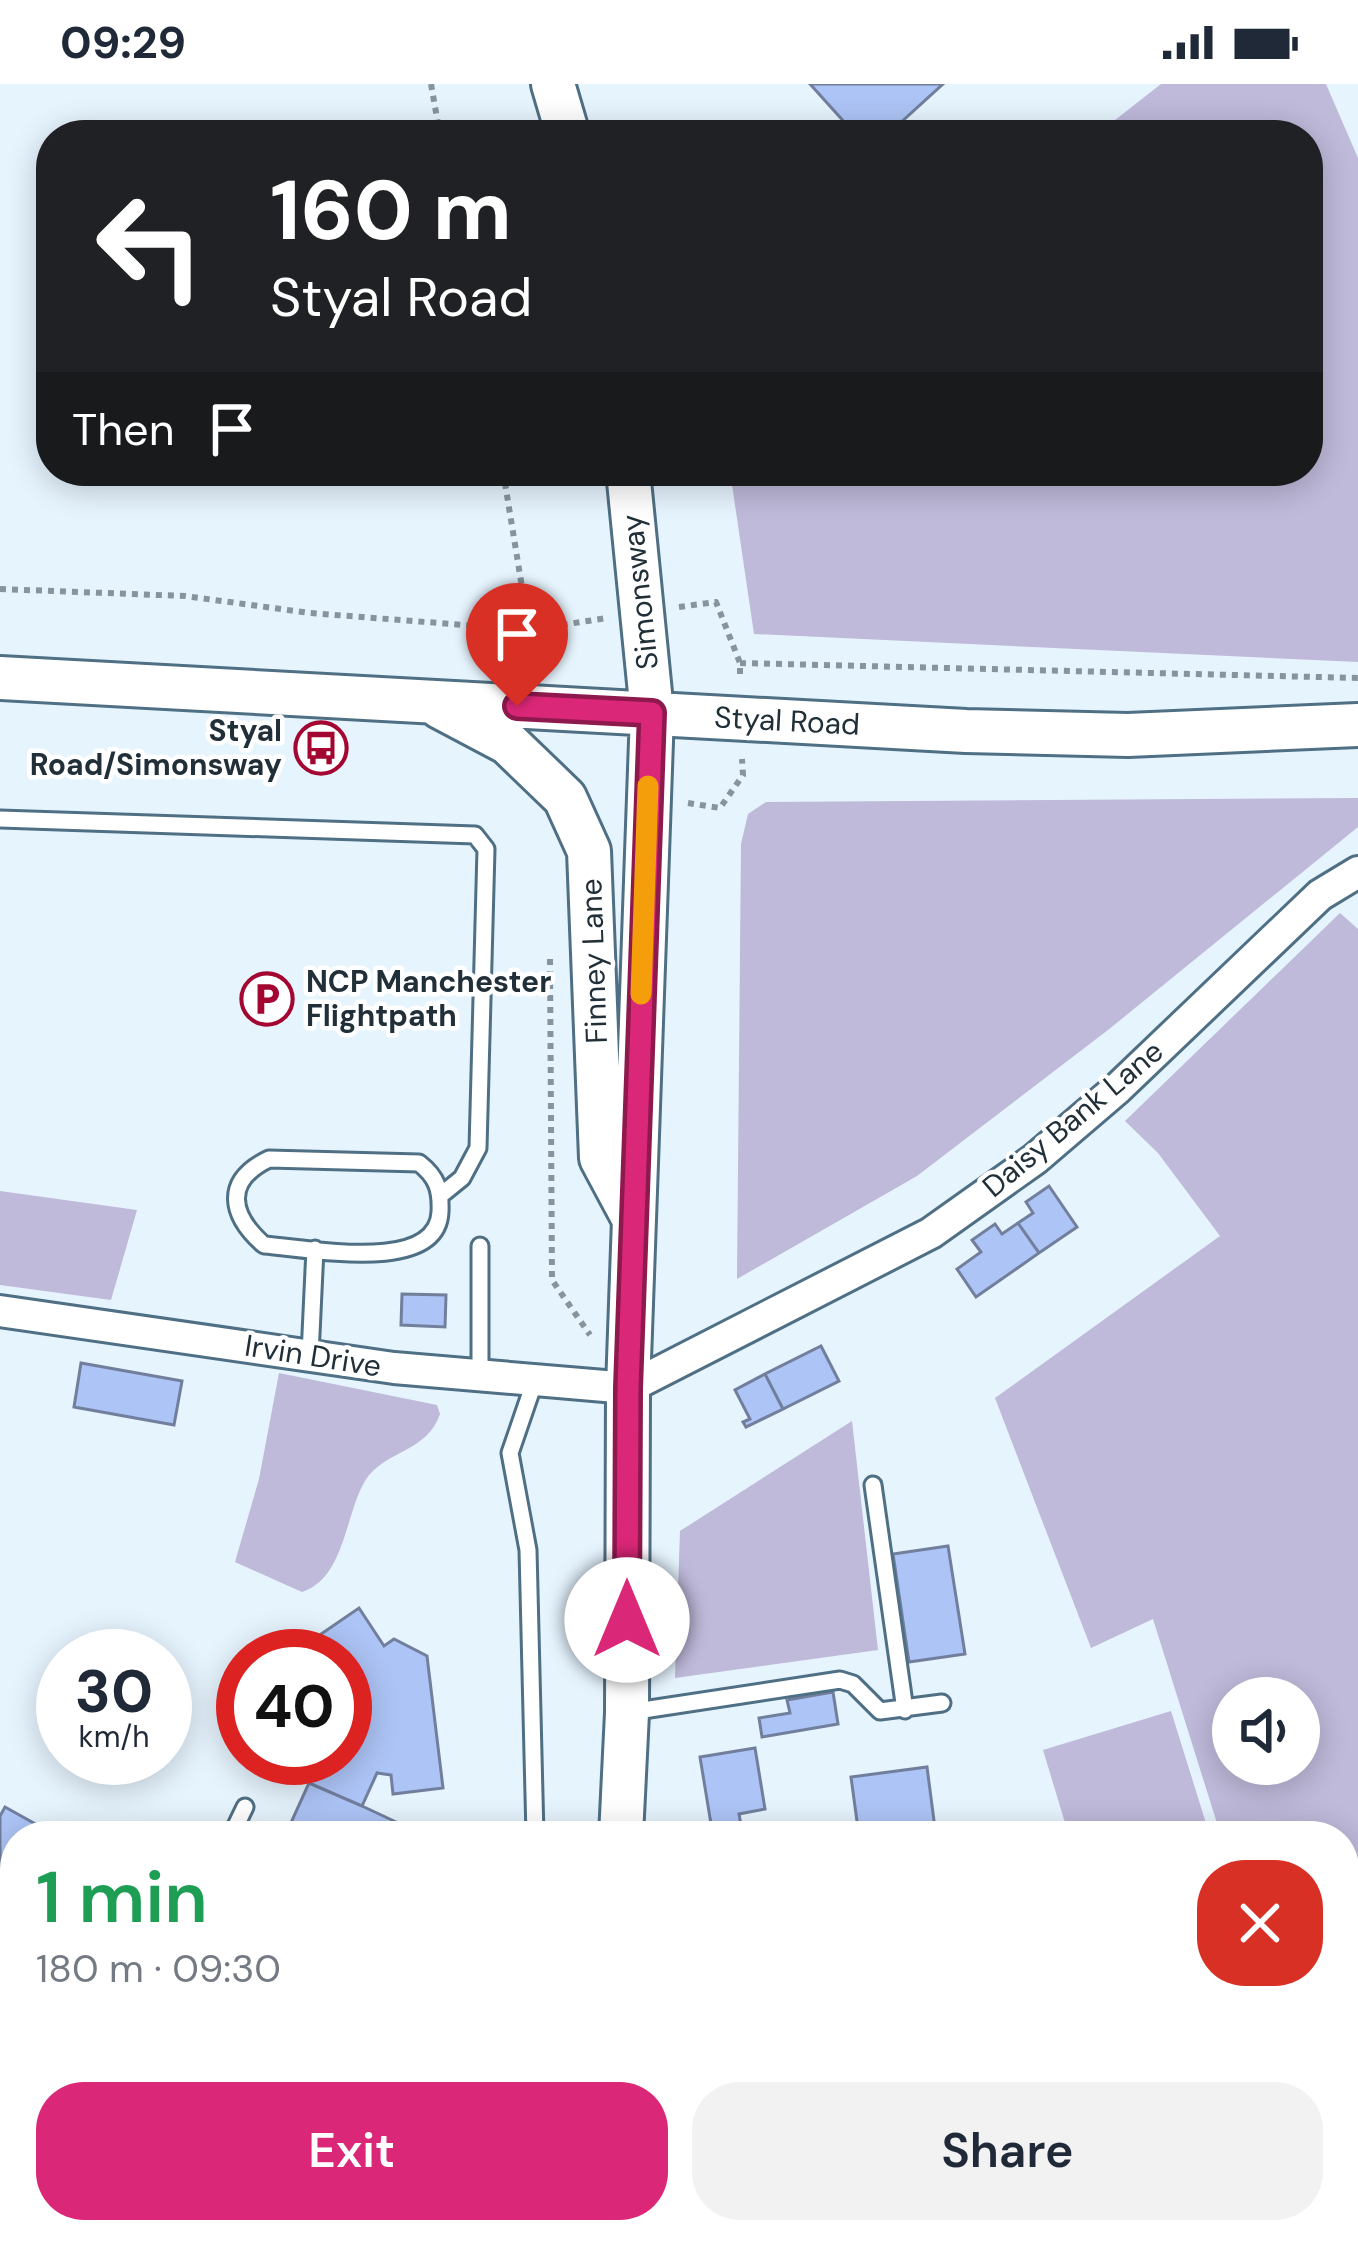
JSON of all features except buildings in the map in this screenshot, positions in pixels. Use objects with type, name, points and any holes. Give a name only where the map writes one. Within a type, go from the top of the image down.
[{"type":"street","points":[[553,84],[564,120]]},
{"type":"street","name":"Simonsway","points":[[629,486],[652,713]]},
{"type":"street","name":"Styal Road","points":[[0,678],[966,731],[1128,735],[1358,725]]},
{"type":"street","name":"Finney Lane","points":[[428,700],[508,743],[566,798],[589,851],[601,1158],[633,1218]]},
{"type":"street","name":"Finney Lane","points":[[622,1821],[627,1713],[628,1388],[652,713]]},
{"type":"street","name":"Daisy Bank Lane","points":[[628,1388],[931,1233],[1052,1145],[1320,896],[1358,872]]},
{"type":"street","name":"Irvin Drive","points":[[0,1311],[534,1383],[628,1388]]},
{"type":"lane","points":[[0,819],[476,835],[486,849],[478,1148],[462,1178],[441,1195]]},
{"type":"lane","points":[[269,1159],[419,1163],[433,1174],[441,1195],[439,1227],[424,1244],[401,1253],[315,1249],[264,1245],[238,1219],[235,1198],[253,1167],[269,1159]]},
{"type":"lane","points":[[479,1246],[480,1376]]},
{"type":"lane","points":[[310,1355],[315,1249]]},
{"type":"lane","points":[[534,1383],[510,1453],[527,1550],[535,1821]]},
{"type":"lane","points":[[873,1486],[905,1710]]},
{"type":"lane","points":[[627,1713],[840,1680],[853,1684],[880,1711],[942,1703]]},
{"type":"lane","points":[[238,1821],[244,1807]]},
{"type":"path","points":[[431,84],[437,120]]},
{"type":"path","points":[[0,589],[185,596],[310,613],[529,629],[505,486]]},
{"type":"path","points":[[740,663],[1358,678]]},
{"type":"shaded area","points":[[1161,84],[1326,84],[1358,158],[1358,662],[754,634],[732,486],[1323,486],[1323,120],[1115,120]]},
{"type":"shaded area","points":[[1358,798],[1358,827],[1108,1030],[917,1176],[737,1279],[741,844],[748,814],[766,802]]},
{"type":"shaded area","points":[[1340,913],[1358,929],[1358,1821],[1216,1821],[1153,1619],[1091,1648],[995,1398],[1220,1236],[1158,1153],[1125,1121]]},
{"type":"shaded area","points":[[0,1191],[137,1210],[111,1300],[0,1285]]},
{"type":"shaded area","points":[[279,1373],[437,1405],[440,1414],[425,1437],[383,1463],[365,1481],[336,1559],[316,1585],[302,1592],[235,1562],[259,1479]]},
{"type":"shaded area","points":[[852,1421],[878,1650],[675,1678],[680,1531]]},
{"type":"shaded area","points":[[1171,1711],[1205,1821],[1064,1821],[1043,1750]]},
{"type":"slow traffic","points":[[641,994],[648,786]]},
{"type":"place","name":"Styal Road/Simonsway","points":[[321,748]]},
{"type":"place","name":"NCP Manchester Flightpath","points":[[267,999]]},
{"type":"route","points":[[517,706],[652,713],[628,1388],[627,1620]]}]
